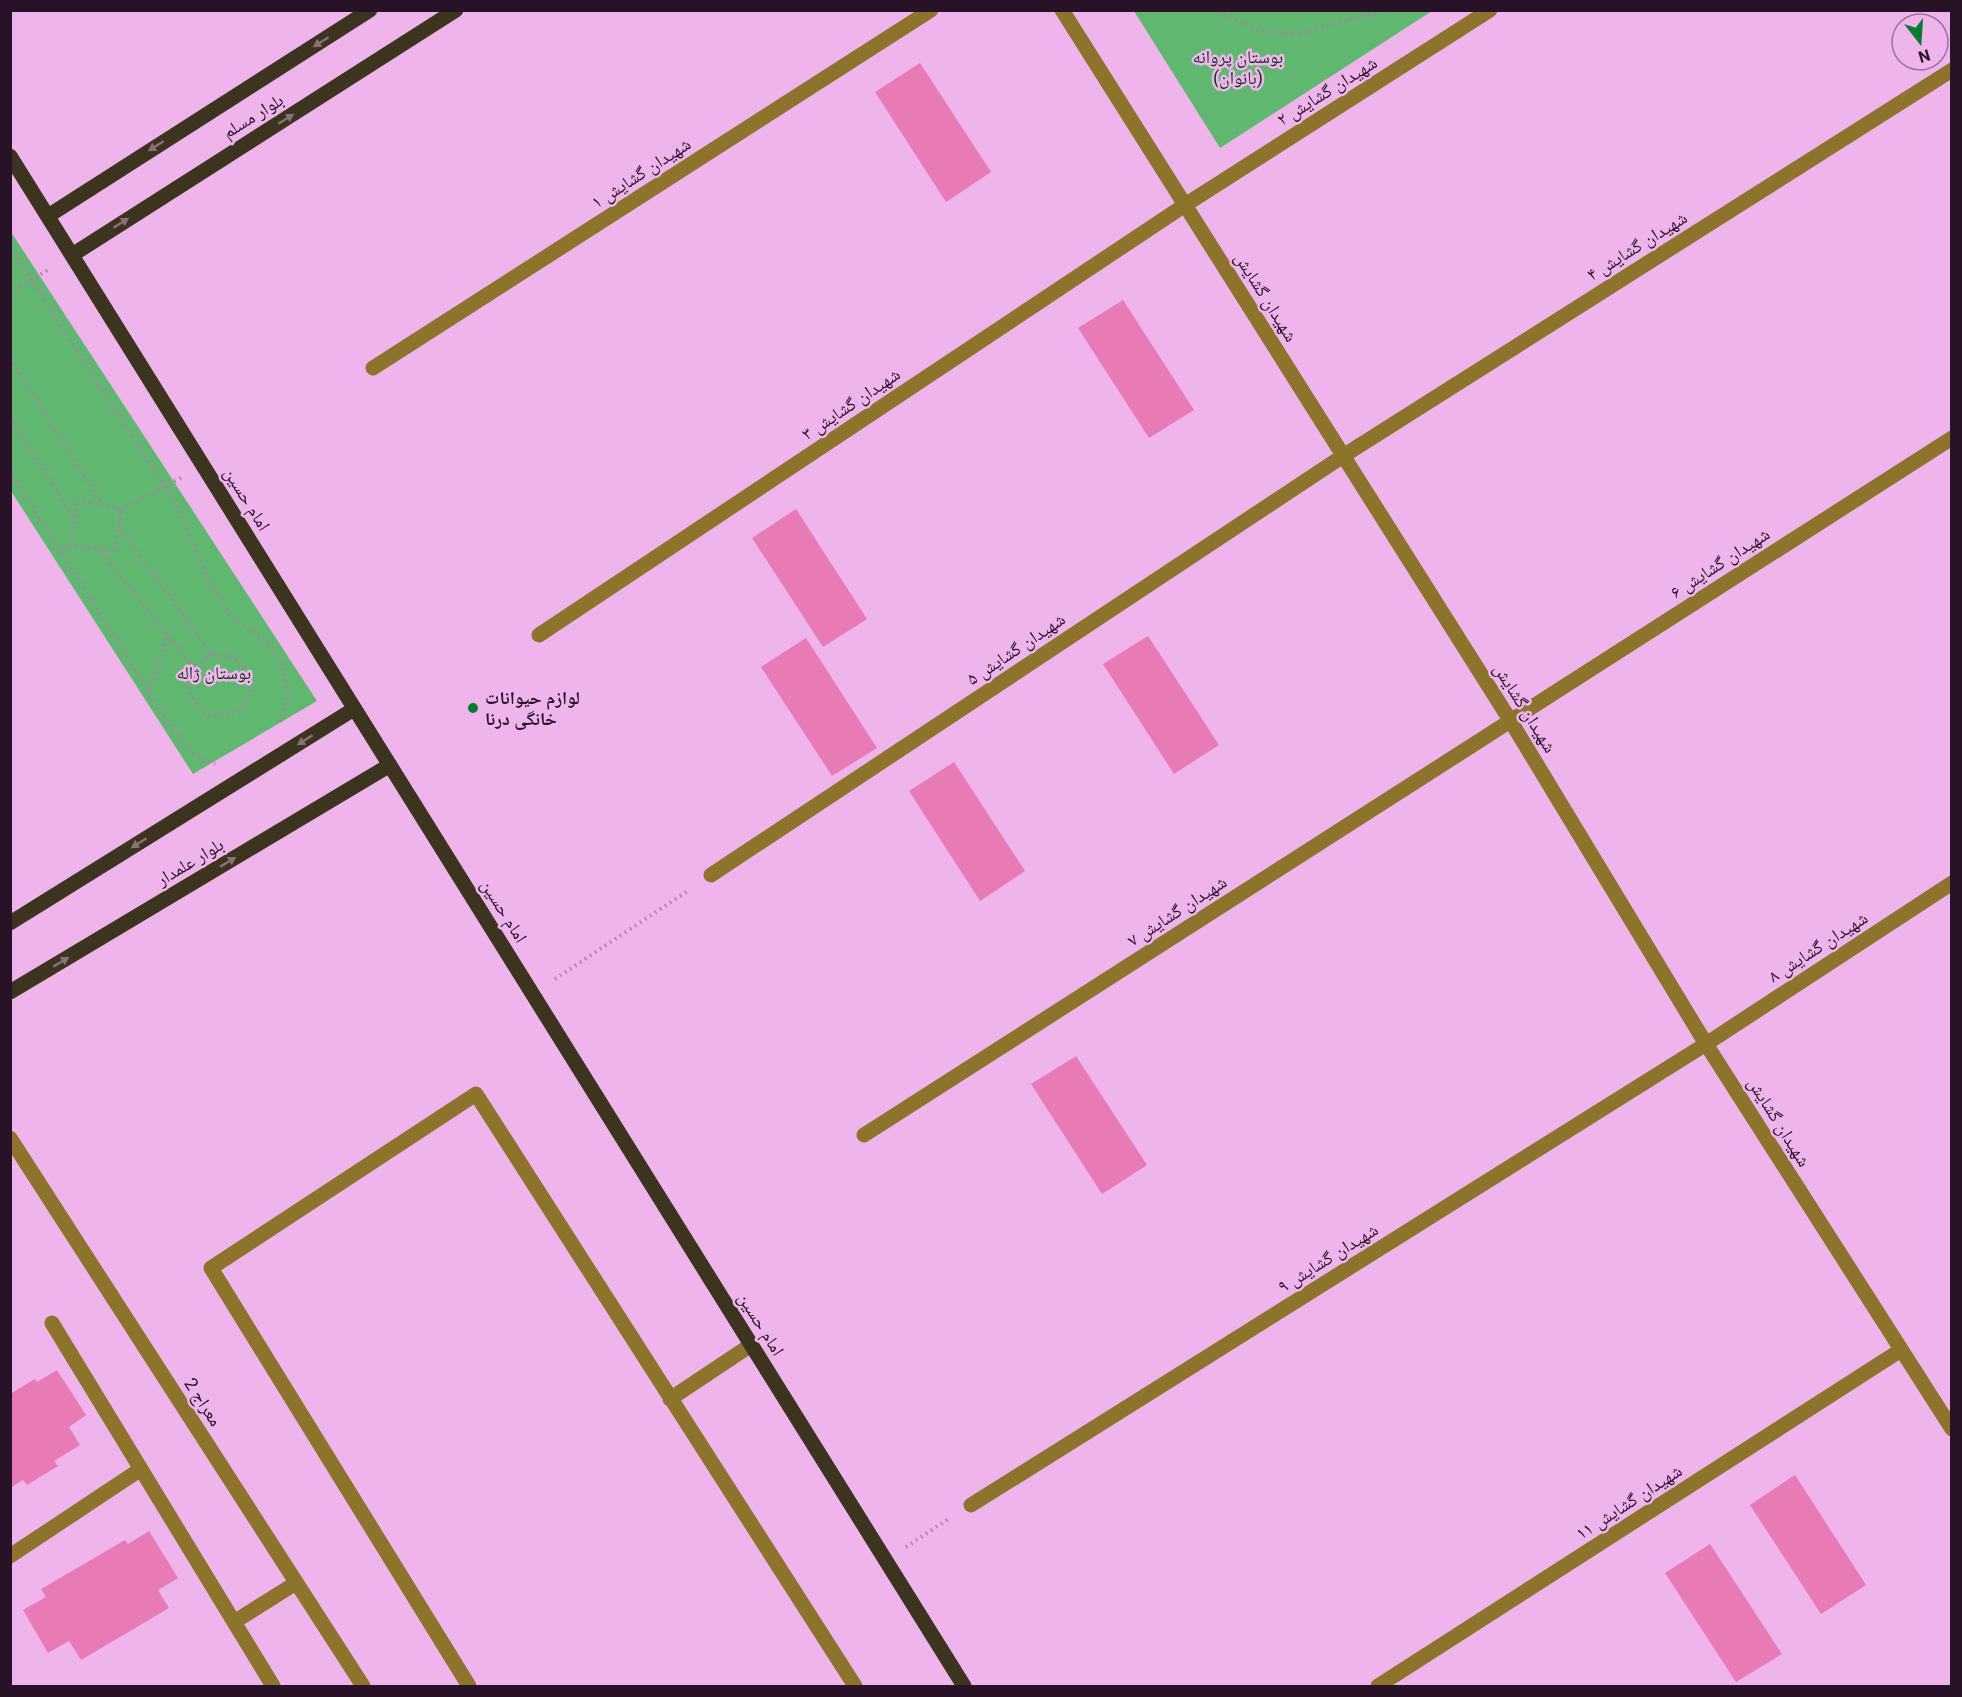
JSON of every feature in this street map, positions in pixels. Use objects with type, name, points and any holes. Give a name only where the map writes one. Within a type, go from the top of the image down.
[{"type":"main road","name":"بلوار مسلم","points":[[48,216],[370,10]]},
{"type":"main road","name":"بلوار مسلم","points":[[72,255],[456,10]]},
{"type":"main road","name":"امام حسین","points":[[10,156],[964,1686]]},
{"type":"main road","points":[[10,923],[354,709]]},
{"type":"main road","name":"بلوار علمدار","points":[[10,992],[390,765]]},
{"type":"street","name":"شهیدان گشایش ۱","points":[[373,368],[931,10]]},
{"type":"street","name":"شهیدان گشایش","points":[[1062,10],[1510,720],[1706,1044],[1952,1429]]},
{"type":"street","name":"شهیدان گشایش ۲","points":[[1185,205],[1490,10]]},
{"type":"street","name":"شهیدان گشایش ۴","points":[[1343,456],[1952,70]]},
{"type":"street","name":"شهیدان گشایش ۳","points":[[539,635],[1185,205]]},
{"type":"street","name":"شهیدان گشایش ۶","points":[[1510,720],[1952,438]]},
{"type":"street","name":"شهیدان گشایش ۵","points":[[711,875],[1343,456]]},
{"type":"street","name":"شهیدان گشایش ۷","points":[[864,1135],[1510,720]]},
{"type":"street","name":"شهیدان گشایش ۸","points":[[1706,1044],[1952,883]]},
{"type":"street","name":"شهیدان گشایش ۹","points":[[971,1505],[1706,1044]]},
{"type":"street","points":[[469,1686],[211,1268],[476,1094],[855,1686]]},
{"type":"street","name":"معراج 2","points":[[10,1138],[363,1686]]},
{"type":"street","points":[[52,1323],[273,1686]]},
{"type":"street","points":[[670,1399],[751,1345]]},
{"type":"street","name":"شهیدان گشایش ۱۱","points":[[1378,1686],[1901,1350]]},
{"type":"street","points":[[10,1556],[141,1468]]},
{"type":"street","points":[[234,1622],[296,1583]]},
{"type":"path","points":[[1213,10],[1263,32],[1302,34],[1348,19],[1391,10]]},
{"type":"path","points":[[10,251],[14,252],[176,504],[208,581],[230,615],[268,643],[281,663],[289,693],[279,727]]},
{"type":"path","points":[[10,293],[72,255]]},
{"type":"path","points":[[10,358],[102,505]]},
{"type":"path","points":[[10,418],[74,518]]},
{"type":"path","points":[[61,551],[70,544],[77,500],[121,509],[203,466]]},
{"type":"path","points":[[10,471],[175,733],[194,753],[213,764],[221,764]]},
{"type":"path","points":[[70,544],[116,551],[121,509]]},
{"type":"path","points":[[119,526],[212,655]]},
{"type":"path","points":[[97,549],[194,667]]},
{"type":"path","points":[[148,692],[168,635]]},
{"type":"path","points":[[212,655],[234,657],[249,673],[250,694],[238,712],[216,717],[197,708],[188,688],[194,667],[212,655]]},
{"type":"path","points":[[532,994],[711,875]]},
{"type":"path","points":[[885,1560],[971,1505]]},
{"type":"green space","name":"بوستان پروانه (بانوان)","points":[[1134,11],[1432,11],[1220,148]]},
{"type":"green space","name":"بوستان ژاله","points":[[11,232],[317,701],[193,774],[11,491]]},
{"type":"building","points":[[920,63],[991,172],[946,202],[875,92]]},
{"type":"building","points":[[1123,300],[1194,410],[1149,438],[1078,328]]},
{"type":"building","points":[[796,509],[867,619],[823,647],[752,538]]},
{"type":"building","points":[[1148,636],[1219,745],[1174,774],[1103,664]]},
{"type":"building","points":[[806,638],[877,748],[832,776],[761,667]]},
{"type":"building","points":[[954,762],[1025,871],[980,901],[909,791]]},
{"type":"building","points":[[1076,1056],[1147,1165],[1102,1194],[1031,1084]]},
{"type":"building","points":[[57,1370],[86,1415],[69,1427],[80,1445],[54,1461],[58,1466],[27,1485],[23,1480],[10,1488],[10,1394],[35,1379],[37,1382]]},
{"type":"building","points":[[1795,1475],[1866,1585],[1821,1614],[1750,1505]]},
{"type":"building","points":[[149,1531],[178,1578],[158,1590],[169,1608],[81,1660],[69,1641],[48,1653],[23,1610],[46,1597],[41,1589],[125,1540],[128,1544]]},
{"type":"building","points":[[1710,1544],[1782,1654],[1736,1682],[1665,1573]]},
{"type":"place","name":"لوازم حیوانات خانگی درنا","points":[[473,708]]}]
